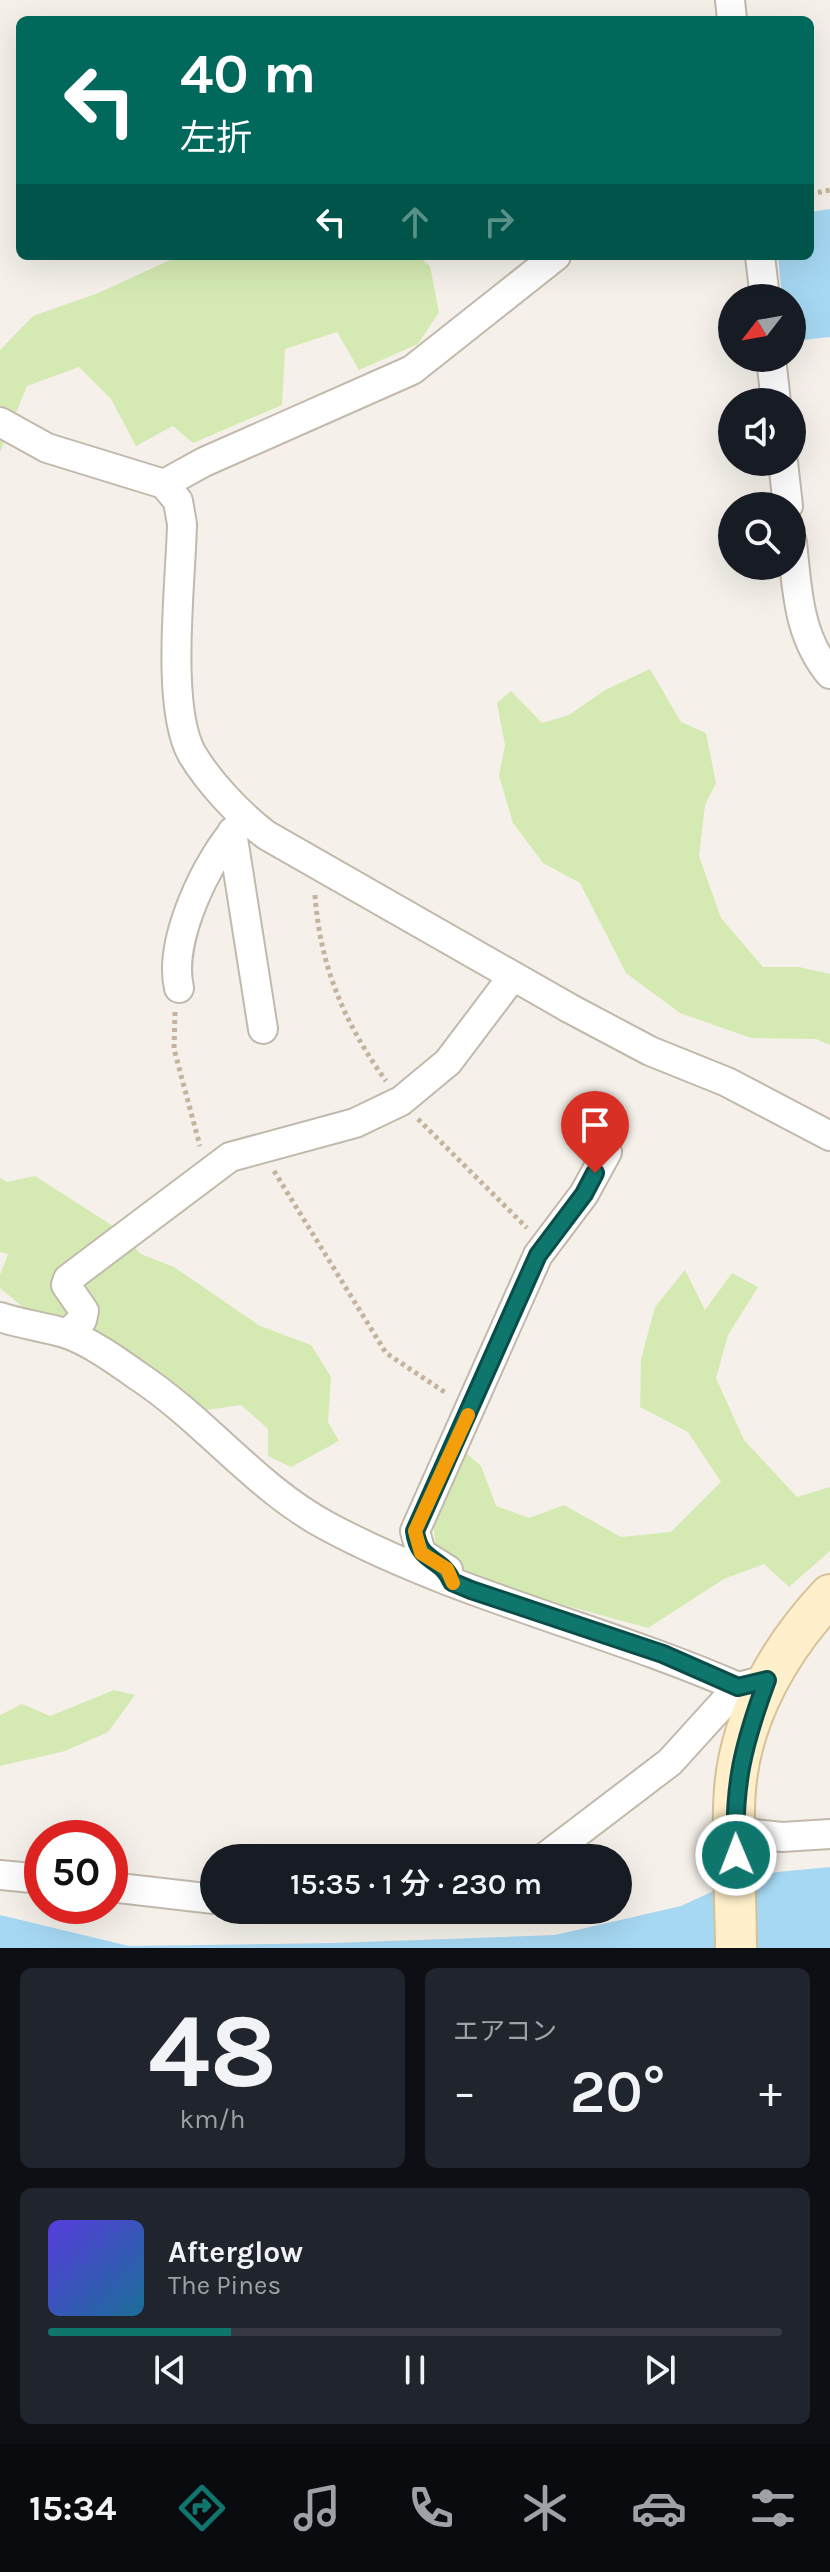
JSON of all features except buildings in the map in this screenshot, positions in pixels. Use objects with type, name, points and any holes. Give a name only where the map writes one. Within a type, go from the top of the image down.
[{"type":"main road","points":[[736,1948],[735,1788],[753,1683],[830,1595]]},
{"type":"street","points":[[164,484],[204,462],[412,370],[551,260]]},
{"type":"street","points":[[760,260],[763,284]]},
{"type":"street","points":[[0,422],[47,448],[164,484],[178,501],[182,524],[178,691],[181,723],[192,754],[238,825],[263,1029]]},
{"type":"street","points":[[796,580],[801,621],[819,662],[830,674]]},
{"type":"street","points":[[238,825],[266,835],[650,1051],[727,1082],[830,1136]]},
{"type":"street","points":[[179,988],[175,969],[195,897],[221,845],[238,825]]},
{"type":"street","points":[[67,1334],[82,1320],[84,1311],[66,1285],[68,1279],[230,1157],[355,1123],[401,1101],[448,1062],[513,976]]},
{"type":"street","points":[[452,1582],[447,1569],[421,1553],[415,1531],[538,1255],[584,1194],[607,1152]]},
{"type":"street","points":[[0,1317],[67,1334],[140,1377],[268,1486],[324,1525],[387,1557],[452,1582],[753,1683],[670,1762],[562,1844]]},
{"type":"street","points":[[782,1837],[830,1817]]},
{"type":"street","points":[[735,1843],[830,1834]]},
{"type":"street","points":[[0,1875],[24,1877]]},
{"type":"street","points":[[128,1889],[200,1897]]},
{"type":"path","points":[[179,988],[174,1049],[198,1133],[204,1175]]},
{"type":"path","points":[[263,1148],[326,1259],[386,1353],[471,1409]]},
{"type":"green space","points":[[170,260],[423,260],[430,266],[439,312],[418,344],[359,370],[337,332],[285,349],[282,405],[193,443],[173,426],[136,446],[111,399],[79,367],[27,386],[0,452],[0,350],[33,316],[98,293]]},
{"type":"green space","points":[[650,669],[681,722],[706,733],[716,783],[705,805],[699,856],[721,918],[763,967],[799,967],[830,974],[830,1045],[816,1039],[751,1038],[680,1013],[626,973],[580,883],[543,863],[513,823],[499,776],[505,745],[497,703],[511,691],[542,723],[569,715],[605,690]]},
{"type":"green space","points":[[35,1176],[110,1224],[141,1254],[174,1267],[260,1326],[311,1345],[331,1377],[328,1422],[339,1441],[291,1467],[268,1456],[268,1429],[241,1405],[207,1410],[105,1339],[24,1308],[0,1288],[0,1275],[8,1254],[0,1252],[0,1178],[7,1182]]},
{"type":"green space","points":[[685,1270],[705,1310],[732,1273],[758,1287],[728,1335],[716,1378],[744,1440],[797,1497],[830,1487],[830,1551],[789,1587],[764,1564],[724,1579],[648,1628],[477,1581],[436,1552],[433,1522],[465,1452],[481,1466],[496,1506],[529,1518],[564,1505],[621,1537],[671,1532],[721,1482],[688,1432],[640,1407],[641,1359],[655,1307]]},
{"type":"green space","points":[[114,1690],[135,1695],[108,1732],[65,1751],[0,1766],[0,1715],[22,1704],[50,1716]]},
{"type":"water","points":[[830,209],[830,337],[806,340],[806,284],[781,284],[778,260],[814,260],[814,211]]},
{"type":"water","points":[[830,1867],[830,1948],[0,1948],[0,1915],[24,1921],[24,1924],[37,1924],[129,1946],[555,1935],[603,1924],[632,1924],[632,1917],[681,1906],[729,1884],[777,1872]]},
{"type":"slow traffic","points":[[453,1583],[447,1569],[421,1553],[415,1531],[468,1415]]},
{"type":"route","points":[[595,1173],[584,1194],[538,1255],[415,1531],[417,1543],[421,1553],[447,1569],[452,1582],[471,1590],[663,1654],[738,1687],[767,1680],[745,1740],[735,1788],[736,1855]]}]
